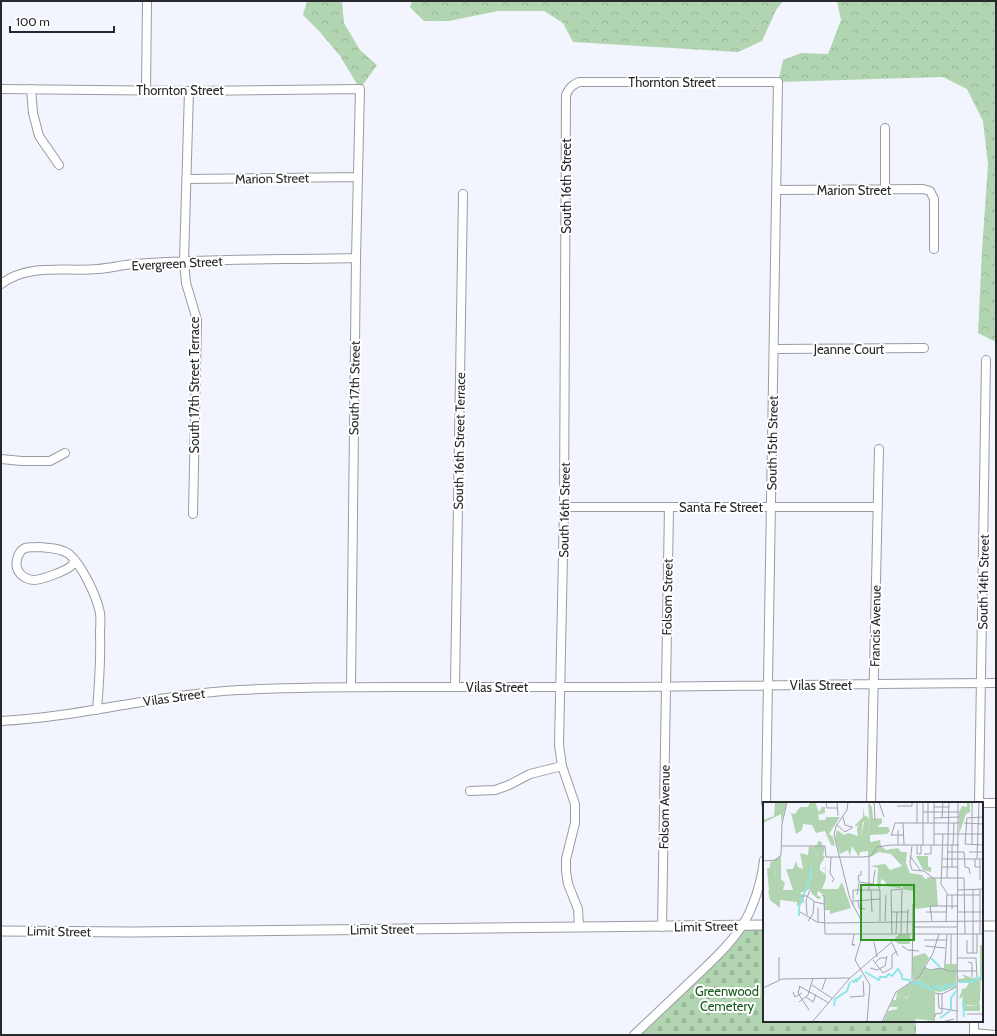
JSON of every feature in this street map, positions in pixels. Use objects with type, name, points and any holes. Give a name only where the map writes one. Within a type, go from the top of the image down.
[{"type":"street","points":[[146,91],[147,1]]},
{"type":"street","name":"Thornton Street","points":[[568,89],[573,84],[579,82],[778,82]]},
{"type":"street","name":"South 15th Street","points":[[766,802],[778,82]]},
{"type":"street","name":"Thornton Street","points":[[1,89],[146,91],[360,89]]},
{"type":"street","points":[[31,89],[33,113],[39,136],[59,165]]},
{"type":"street","name":"South 17th Street","points":[[351,686],[357,177],[360,89]]},
{"type":"street","name":"South 16th Street","points":[[568,89],[566,95],[564,508],[559,745],[562,766],[575,804],[575,823],[566,859],[566,872],[568,884],[578,909],[578,926]]},
{"type":"street","name":"South 17th Street Terrace","points":[[189,91],[184,261],[186,283],[197,320],[193,514]]},
{"type":"street","points":[[885,128],[886,190]]},
{"type":"street","name":"Marion Street","points":[[187,179],[357,177]]},
{"type":"street","name":"Marion Street","points":[[777,190],[923,189],[930,191],[934,199],[934,249]]},
{"type":"street","name":"South 16th Street Terrace","points":[[455,687],[462,194]]},
{"type":"street","name":"Evergreen Street","points":[[1,284],[18,274],[30,271],[99,269],[132,264],[184,261],[356,258]]},
{"type":"street","name":"Jeanne Court","points":[[774,349],[924,348]]},
{"type":"street","name":"South 14th Street","points":[[979,802],[986,360]]},
{"type":"street","name":"Francis Avenue","points":[[872,802],[879,449]]},
{"type":"street","points":[[1,459],[22,462],[50,461],[65,453]]},
{"type":"street","name":"Santa Fe Street","points":[[564,508],[878,507]]},
{"type":"street","name":"Folsom Street","points":[[666,687],[669,508]]},
{"type":"street","points":[[74,561],[71,566],[49,576],[35,580],[28,579],[19,574],[16,565],[19,553],[24,549],[31,547],[51,548],[62,550],[70,555],[84,574],[100,614],[97,710]]},
{"type":"street","name":"Vilas Street","points":[[1,721],[24,720],[97,710],[155,699],[236,690],[351,686],[666,687],[996,684]]},
{"type":"street","name":"Folsom Avenue","points":[[662,927],[666,687]]},
{"type":"street","points":[[470,791],[495,790],[509,785],[530,774],[562,766]]},
{"type":"street","points":[[983,803],[996,803]]},
{"type":"street","points":[[634,1035],[724,949],[742,925],[753,902],[763,874]]},
{"type":"street","name":"Limit Street","points":[[1,931],[132,932],[763,925]]},
{"type":"street","points":[[983,926],[996,926]]},
{"type":"street","points":[[974,1022],[974,1034],[995,1035]]},
{"type":"green space","points":[[307,1],[342,1],[344,23],[360,50],[377,65],[360,89],[340,56],[320,32],[303,15]]},
{"type":"green space","points":[[412,1],[783,1],[776,10],[762,41],[738,52],[573,42],[563,23],[544,11],[498,11],[449,21],[424,21],[410,7]]},
{"type":"green space","points":[[837,1],[996,1],[996,342],[978,333],[988,164],[983,121],[967,89],[943,77],[778,82],[783,60],[801,53],[828,54],[841,20]]},
{"type":"green space","name":"Greenwood Cemetery","points":[[742,925],[763,925],[763,1022],[916,1022],[916,1035],[634,1035]]}]
